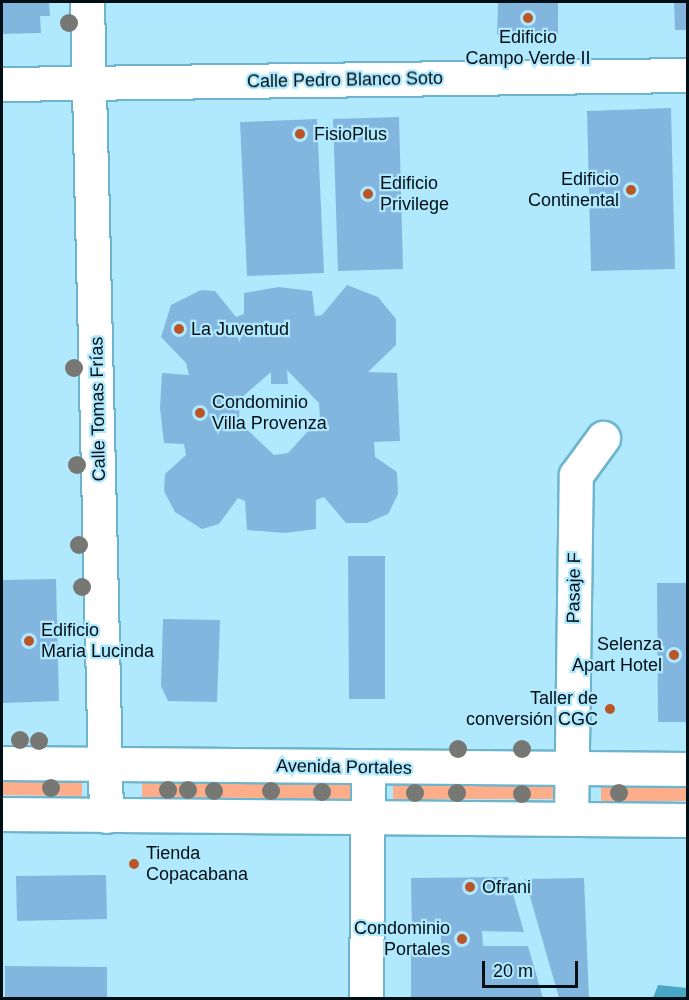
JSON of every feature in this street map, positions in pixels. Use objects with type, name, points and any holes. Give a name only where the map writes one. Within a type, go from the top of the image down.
[{"type":"street","name":"Calle Tomas Frías","points":[[87,2],[106,816]]},
{"type":"street","name":"Calle Pedro Blanco Soto","points":[[2,84],[687,75]]},
{"type":"street","name":"Pasaje F","points":[[571,819],[576,475],[603,438]]},
{"type":"street","name":"Avenida Portales","points":[[2,763],[687,769]]},
{"type":"street","points":[[366,999],[368,767]]},
{"type":"street","points":[[2,814],[687,820]]},
{"type":"shaded area","points":[[2,780],[82,781],[82,796],[2,795]]},
{"type":"shaded area","points":[[142,783],[351,784],[350,799],[142,797]]},
{"type":"shaded area","points":[[393,784],[553,784],[553,799],[393,799]]},
{"type":"shaded area","points":[[601,786],[687,787],[687,801],[601,801]]},
{"type":"water","points":[[658,985],[687,988],[687,998],[653,998]]},
{"type":"building","points":[[2,2],[49,2],[50,16],[40,16],[41,33],[2,34]]},
{"type":"building","name":"Edificio Campo Verde II","points":[[498,2],[558,2],[558,35],[497,35]]},
{"type":"building","points":[[674,2],[688,2],[688,30],[675,30]]},
{"type":"building","name":"Edificio Continental","points":[[671,108],[675,269],[591,271],[587,111]]},
{"type":"building","name":"Edificio Privilege","points":[[399,117],[403,269],[338,271],[333,119]]},
{"type":"building","points":[[317,119],[324,273],[247,276],[240,122]]},
{"type":"building","name":"Condominio Villa Provenza","points":[[347,285],[378,297],[396,319],[396,345],[368,372],[397,373],[400,441],[374,442],[375,457],[397,472],[398,494],[388,514],[367,523],[346,523],[324,497],[316,500],[316,529],[285,533],[247,530],[245,501],[238,498],[219,524],[202,529],[175,512],[164,491],[165,474],[186,455],[184,444],[164,443],[160,408],[162,373],[189,375],[186,363],[161,337],[171,305],[201,290],[215,291],[236,317],[244,314],[244,293],[279,287],[312,291],[315,316],[322,315]],"holes":[[[287,370],[319,403],[320,418],[288,453],[274,455],[239,422],[240,399],[271,372],[271,384],[288,384]]]},
{"type":"building","points":[[348,556],[385,556],[385,699],[349,699]]},
{"type":"building","name":"Edificio Maria Lucinda","points":[[56,579],[59,701],[2,703],[2,580]]},
{"type":"building","name":"Selenza Apart Hotel","points":[[657,583],[688,583],[688,722],[658,722]]},
{"type":"building","points":[[163,619],[220,620],[217,702],[168,701],[161,686]]},
{"type":"building","points":[[106,875],[107,919],[17,921],[16,876]]},
{"type":"building","name":"Condominio Portales","points":[[508,877],[524,932],[482,931],[483,946],[528,946],[543,998],[411,998],[411,947],[441,947],[441,932],[412,933],[411,878]]},
{"type":"building","points":[[584,878],[589,998],[559,998],[525,879]]},
{"type":"building","points":[[5,966],[107,967],[107,998],[5,998]]},
{"type":"place","name":"Edificio Campo Verde II","points":[[528,18]]},
{"type":"place","name":"FisioPlus","points":[[300,134]]},
{"type":"place","name":"Edificio Continental","points":[[631,190]]},
{"type":"place","name":"Edificio Privilege","points":[[368,194]]},
{"type":"place","name":"La Juventud","points":[[179,329]]},
{"type":"place","name":"Condominio Villa Provenza","points":[[200,413]]},
{"type":"place","name":"Edificio Maria Lucinda","points":[[29,641]]},
{"type":"place","name":"Selenza Apart Hotel","points":[[674,655]]},
{"type":"place","name":"Taller de conversión CGC","points":[[610,709]]},
{"type":"place","name":"Tienda Copacabana","points":[[134,864]]},
{"type":"place","name":"Ofrani","points":[[470,887]]},
{"type":"place","name":"Condominio Portales","points":[[462,939]]}]
